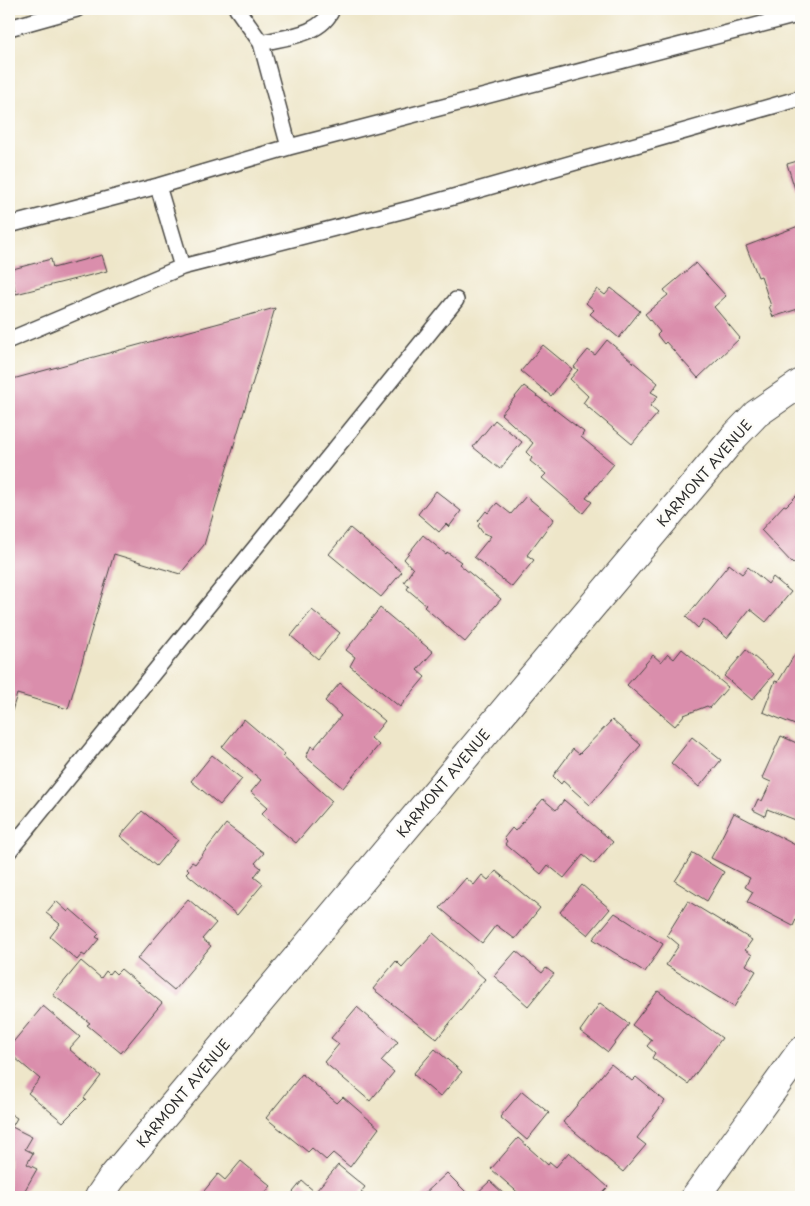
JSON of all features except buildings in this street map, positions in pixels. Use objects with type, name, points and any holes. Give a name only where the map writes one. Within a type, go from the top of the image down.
[{"type":"street","name":"KARMONT AVENUE","points":[[99,1197],[111,1179],[734,437],[756,414],[801,383]]},
{"type":"street","points":[[700,1196],[801,1051]]},
{"type":"lane","points":[[9,28],[77,9]]},
{"type":"lane","points":[[237,9],[261,43],[290,147]]},
{"type":"lane","points":[[261,43],[313,30],[323,23],[332,9]]},
{"type":"lane","points":[[9,225],[158,186],[290,147],[801,14]]},
{"type":"lane","points":[[9,340],[182,267],[425,205],[801,98]]},
{"type":"lane","points":[[158,186],[182,267]]},
{"type":"lane","points":[[9,851],[456,300]]}]
